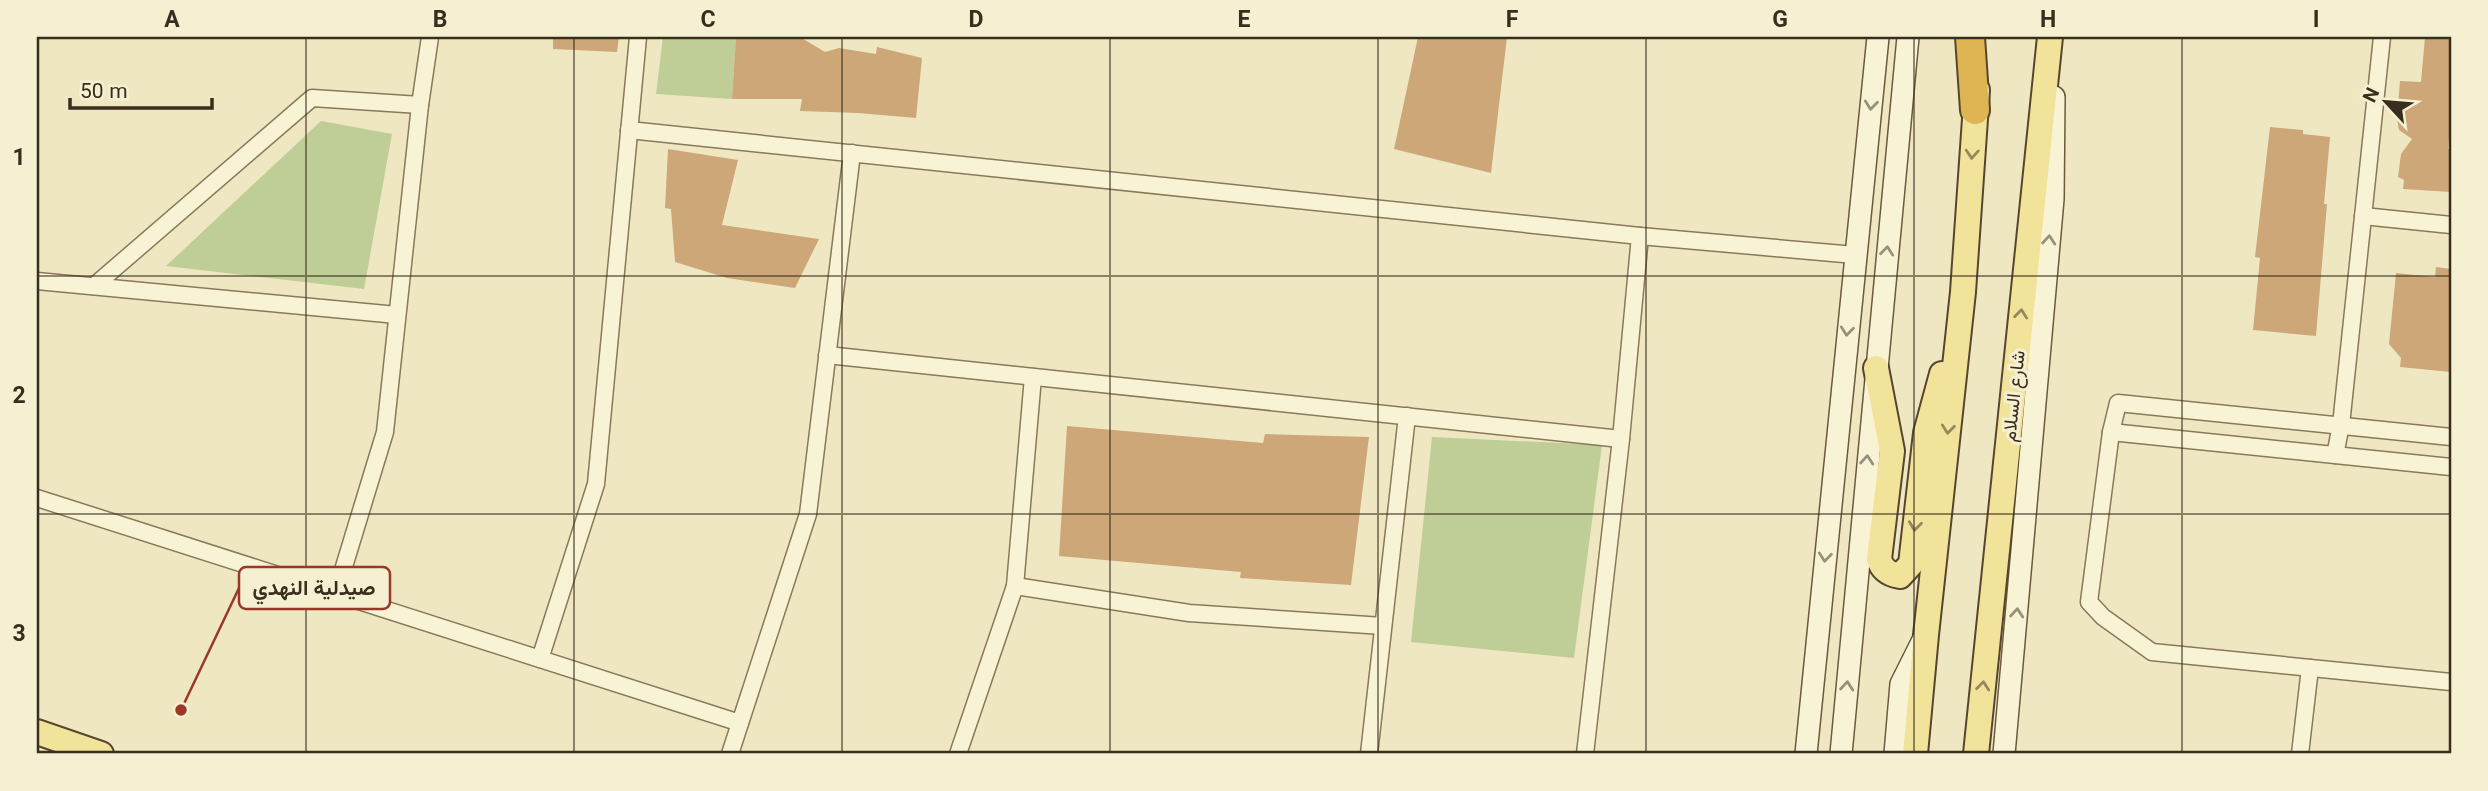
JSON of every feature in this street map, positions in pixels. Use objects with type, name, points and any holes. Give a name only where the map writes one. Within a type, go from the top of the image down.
[{"type":"highway","points":[[1969,37],[1975,110]]},
{"type":"main road","points":[[1806,754],[1878,37]]},
{"type":"main road","points":[[1841,754],[1908,37]]},
{"type":"main road","points":[[1915,754],[1963,292],[1975,110],[1983,37]]},
{"type":"main road","points":[[2004,754],[2053,199],[2052,37]]},
{"type":"main road","name":"شارع السلام","points":[[1976,754],[2052,37]]},
{"type":"main road","points":[[1876,368],[1892,451],[1879,559],[1881,567],[1892,575],[1900,576],[1911,564],[1926,432],[1963,292]]},
{"type":"main road","points":[[1895,754],[1901,684],[1926,635]]},
{"type":"main road","points":[[37,732],[101,754]]},
{"type":"street","points":[[336,593],[385,432],[420,106],[430,37]]},
{"type":"street","points":[[540,659],[596,484],[638,37]]},
{"type":"street","points":[[2335,455],[2382,37]]},
{"type":"street","points":[[94,286],[312,98],[420,106]]},
{"type":"street","points":[[629,130],[1640,236],[1855,255]]},
{"type":"street","points":[[730,754],[808,514],[852,153]]},
{"type":"street","points":[[2363,216],[2451,226]]},
{"type":"street","points":[[1585,754],[1621,439],[1640,236]]},
{"type":"street","points":[[37,281],[397,315]]},
{"type":"street","points":[[828,355],[1621,439]]},
{"type":"street","points":[[958,754],[1015,586],[1033,377]]},
{"type":"street","points":[[2451,437],[2118,402],[2111,432],[2089,602],[2103,617],[2152,652],[2451,682]]},
{"type":"street","points":[[1368,754],[1407,416]]},
{"type":"street","points":[[2111,432],[2451,467]]},
{"type":"street","points":[[37,498],[740,723]]},
{"type":"street","points":[[1015,586],[1189,613],[1383,626]]},
{"type":"street","points":[[2300,754],[2310,668]]},
{"type":"green space","points":[[663,37],[736,37],[732,99],[656,94]]},
{"type":"green space","points":[[321,121],[392,134],[364,289],[166,266]]},
{"type":"green space","points":[[1432,437],[1602,445],[1574,658],[1411,642]]},
{"type":"building","points":[[553,37],[619,37],[617,52],[553,49]]},
{"type":"building","points":[[736,37],[800,37],[825,52],[839,48],[876,54],[877,47],[922,58],[916,118],[800,111],[802,99],[732,99]]},
{"type":"building","points":[[1418,37],[1507,37],[1491,173],[1394,149]]},
{"type":"building","points":[[2425,37],[2451,37],[2448,149],[2451,149],[2451,192],[2403,189],[2404,180],[2398,177],[2401,154],[2412,139],[2399,130],[2397,119],[2400,81],[2421,82]]},
{"type":"building","points":[[2270,127],[2303,130],[2303,134],[2330,137],[2316,336],[2253,330],[2260,258],[2255,257]]},
{"type":"building","points":[[668,149],[738,160],[722,225],[819,239],[795,288],[727,278],[675,262],[671,209],[665,208]]},
{"type":"building","points":[[2436,267],[2451,269],[2451,372],[2400,367],[2401,358],[2389,344],[2396,273],[2435,277]]},
{"type":"building","points":[[1067,426],[1263,443],[1265,434],[1369,437],[1351,585],[1240,578],[1241,572],[1059,556]]},
{"type":"place","name":"صيدلية النهدي","points":[[181,710]]}]
